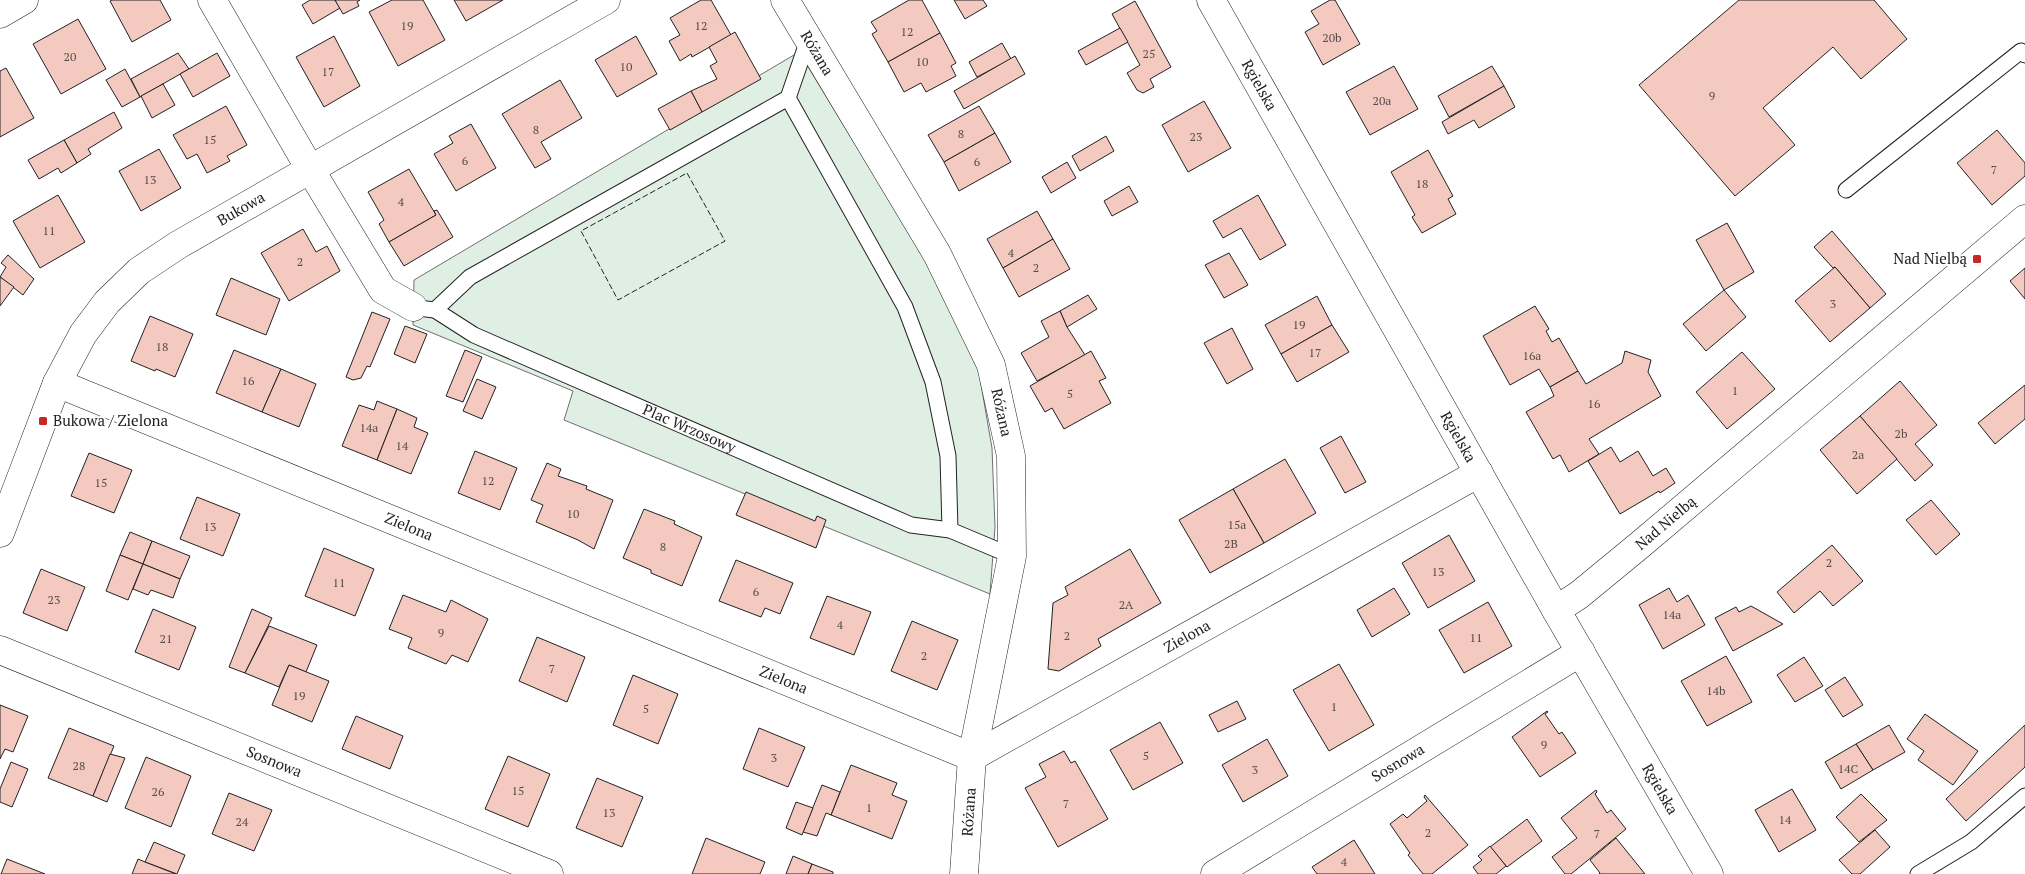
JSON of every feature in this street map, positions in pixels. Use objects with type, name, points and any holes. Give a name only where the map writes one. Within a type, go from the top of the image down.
[{"type":"street","points":[[0,14],[24,0]]},
{"type":"street","points":[[212,0],[383,290],[424,309]]},
{"type":"street","name":"Bukowa","points":[[0,533],[57,383],[83,334],[107,302],[139,272],[178,245],[606,0]]},
{"type":"street","name":"Różana","points":[[785,0],[938,254],[991,365],[1011,456],[1012,556],[972,756],[964,874]]},
{"type":"street","name":"Rgielska","points":[[1211,0],[1556,610],[1709,874]]},
{"type":"street","name":"Nad Nielbą","points":[[1556,610],[1579,595],[2025,219]]},
{"type":"street","name":"Zielona","points":[[57,383],[972,756],[1479,473]]},
{"type":"street","name":"Sosnowa","points":[[0,650],[549,874]]},
{"type":"street","name":"Sosnowa","points":[[1215,874],[1581,652]]},
{"type":"lane","points":[[424,309],[470,277],[788,98],[808,40]]},
{"type":"lane","points":[[1846,190],[2021,50],[2025,55]]},
{"type":"lane","points":[[788,98],[905,307],[932,382],[946,447],[950,530]]},
{"type":"lane","name":"Plac Wrzosowy","points":[[424,309],[474,336],[911,525],[950,530],[1012,556]]},
{"type":"lane","points":[[1918,874],[1971,842],[2025,796]]},
{"type":"green space","points":[[799,52],[937,279],[978,367],[992,448],[995,527],[990,594],[564,420],[573,391],[413,325],[414,280]]},
{"type":"building","points":[[160,0],[171,20],[132,42],[110,1]]},
{"type":"building","points":[[310,0],[335,0],[340,8],[313,24],[302,5]]},
{"type":"building","points":[[335,0],[360,0],[357,2],[359,6],[343,14]]},
{"type":"building","points":[[392,0],[423,0],[445,40],[398,66],[369,12]]},
{"type":"building","points":[[454,0],[503,0],[466,21]]},
{"type":"building","points":[[701,0],[711,0],[731,35],[692,57],[691,54],[680,61],[669,41],[680,35],[670,18]]},
{"type":"building","points":[[909,0],[922,0],[940,33],[888,62],[872,34],[877,31],[871,22]]},
{"type":"building","points":[[954,0],[983,0],[987,6],[965,19]]},
{"type":"building","points":[[1330,0],[1335,0],[1360,44],[1323,65],[1305,32],[1319,24],[1311,11]]},
{"type":"building","points":[[1739,0],[1874,0],[1907,39],[1861,79],[1833,47],[1763,108],[1795,145],[1735,196],[1639,85]]},
{"type":"building","points":[[1135,1],[1171,67],[1150,79],[1154,87],[1143,93],[1137,90],[1127,73],[1140,65],[1112,14]]},
{"type":"building","points":[[78,19],[106,69],[61,94],[33,44]]},
{"type":"building","points":[[1120,28],[1128,42],[1086,65],[1078,51]]},
{"type":"building","points":[[735,32],[761,79],[702,112],[691,91],[717,79],[710,66],[717,62],[709,47]]},
{"type":"building","points":[[940,33],[956,63],[951,66],[956,76],[926,92],[921,83],[904,92],[888,62]]},
{"type":"building","points":[[334,36],[360,86],[324,107],[296,57]]},
{"type":"building","points":[[636,36],[657,74],[617,97],[595,60]]},
{"type":"building","points":[[1002,43],[1011,59],[977,77],[969,62]]},
{"type":"building","points":[[178,53],[189,69],[140,97],[131,79]]},
{"type":"building","points":[[217,53],[230,76],[193,97],[180,74]]},
{"type":"building","points":[[1015,56],[1025,74],[964,109],[954,91]]},
{"type":"building","points":[[1394,66],[1418,109],[1370,135],[1346,92]]},
{"type":"building","points":[[1492,66],[1504,86],[1449,117],[1438,96]]},
{"type":"building","points":[[6,68],[34,118],[0,137],[0,71]]},
{"type":"building","points":[[125,69],[140,97],[122,107],[106,80]]},
{"type":"building","points":[[560,80],[582,118],[541,142],[551,159],[535,168],[502,114]]},
{"type":"building","points":[[163,84],[175,105],[152,118],[141,96]]},
{"type":"building","points":[[1504,86],[1515,107],[1479,128],[1474,120],[1448,134],[1442,122]]},
{"type":"building","points":[[691,91],[702,112],[670,130],[658,109]]},
{"type":"building","points":[[1204,101],[1231,148],[1188,172],[1162,125]]},
{"type":"building","points":[[226,106],[247,145],[227,156],[230,161],[207,173],[197,154],[187,159],[173,135]]},
{"type":"building","points":[[979,106],[995,133],[944,162],[928,135]]},
{"type":"building","points":[[114,112],[122,128],[88,149],[91,154],[77,163],[64,140]]},
{"type":"building","points":[[471,124],[496,168],[456,191],[434,154],[453,143],[449,136]]},
{"type":"building","points":[[1997,130],[2025,163],[2025,176],[1992,205],[1957,163]]},
{"type":"building","points":[[995,133],[1011,162],[959,191],[944,162]]},
{"type":"building","points":[[1106,136],[1114,151],[1080,171],[1072,156]]},
{"type":"building","points":[[64,140],[77,163],[61,173],[58,168],[39,179],[28,160]]},
{"type":"building","points":[[159,149],[181,188],[141,211],[119,171]]},
{"type":"building","points":[[1428,150],[1453,196],[1448,199],[1456,214],[1422,233],[1412,217],[1415,215],[1391,172]]},
{"type":"building","points":[[1067,162],[1076,178],[1051,193],[1042,177]]},
{"type":"building","points":[[409,169],[436,215],[389,242],[379,224],[384,220],[368,192]]},
{"type":"building","points":[[1129,186],[1138,202],[1112,216],[1104,201]]},
{"type":"building","points":[[58,195],[85,242],[40,268],[13,221]]},
{"type":"building","points":[[1258,195],[1286,245],[1260,260],[1241,228],[1223,238],[1213,221]]},
{"type":"building","points":[[437,210],[453,237],[404,266],[389,242],[436,215],[434,211]]},
{"type":"building","points":[[1037,211],[1053,239],[1003,268],[987,239]]},
{"type":"building","points":[[1727,223],[1754,272],[1724,290],[1696,240]]},
{"type":"building","points":[[303,229],[316,252],[327,246],[340,271],[289,301],[261,253]]},
{"type":"building","points":[[1832,231],[1886,294],[1870,308],[1835,267],[1833,268],[1814,247]]},
{"type":"building","points":[[1053,239],[1070,269],[1019,297],[1003,268]]},
{"type":"building","points":[[1229,253],[1248,285],[1224,298],[1205,265]]},
{"type":"building","points":[[8,255],[34,279],[23,295],[0,277],[6,267],[1,263]]},
{"type":"building","points":[[1835,267],[1870,308],[1830,342],[1795,301]]},
{"type":"building","points":[[2025,268],[2025,299],[2010,281]]},
{"type":"building","points":[[0,277],[14,287],[0,306]]},
{"type":"building","points":[[231,278],[280,299],[266,335],[216,315]]},
{"type":"building","points":[[1724,290],[1746,317],[1706,351],[1683,324]]},
{"type":"building","points":[[1088,295],[1097,309],[1067,327],[1060,311]]},
{"type":"building","points":[[1317,296],[1332,325],[1281,354],[1265,325]]},
{"type":"building","points":[[1535,306],[1549,329],[1546,331],[1552,342],[1559,338],[1578,371],[1550,387],[1539,369],[1510,385],[1483,336]]},
{"type":"building","points":[[1060,311],[1067,327],[1085,355],[1037,381],[1021,353],[1049,337],[1041,321]]},
{"type":"building","points":[[372,312],[390,319],[370,367],[367,366],[361,378],[353,380],[346,377]]},
{"type":"building","points":[[150,316],[193,334],[175,377],[131,361]]},
{"type":"building","points":[[1332,325],[1349,352],[1297,382],[1281,354]]},
{"type":"building","points":[[405,326],[427,334],[415,363],[394,354]]},
{"type":"building","points":[[1232,328],[1253,369],[1227,384],[1204,343]]},
{"type":"building","points":[[234,350],[281,369],[262,412],[216,393]]},
{"type":"building","points":[[465,350],[482,357],[463,402],[446,396]]},
{"type":"building","points":[[1091,351],[1106,378],[1099,381],[1111,403],[1064,429],[1052,408],[1045,412],[1030,386]]},
{"type":"building","points":[[1625,351],[1651,360],[1648,372],[1661,396],[1589,439],[1599,454],[1569,472],[1560,455],[1553,459],[1526,412],[1554,396],[1550,387],[1578,371],[1586,384],[1622,363]]},
{"type":"building","points":[[1742,352],[1775,389],[1727,429],[1696,392]]},
{"type":"building","points":[[281,369],[316,384],[299,427],[262,412]]},
{"type":"building","points":[[477,379],[496,387],[482,419],[463,411]]},
{"type":"building","points":[[1900,381],[1937,425],[1915,444],[1933,465],[1915,481],[1860,416]]},
{"type":"building","points":[[2025,385],[2025,419],[1995,444],[1978,423]]},
{"type":"building","points":[[377,401],[397,409],[377,460],[342,446],[359,405],[374,410]]},
{"type":"building","points":[[397,409],[417,418],[414,427],[428,433],[411,474],[377,460]]},
{"type":"building","points":[[1860,416],[1897,459],[1857,494],[1820,450]]},
{"type":"building","points":[[1341,436],[1366,482],[1345,493],[1320,448]]},
{"type":"building","points":[[1611,447],[1620,462],[1638,451],[1653,476],[1666,468],[1675,483],[1620,514],[1588,461]]},
{"type":"building","points":[[475,451],[517,468],[500,510],[458,493]]},
{"type":"building","points":[[89,453],[132,470],[114,513],[71,496]]},
{"type":"building","points":[[1285,459],[1316,513],[1264,543],[1233,489]]},
{"type":"building","points":[[547,463],[561,469],[558,476],[587,486],[586,489],[613,500],[594,549],[536,522],[543,505],[531,500]]},
{"type":"building","points":[[1233,489],[1264,543],[1210,573],[1179,520]]},
{"type":"building","points":[[746,492],[815,521],[817,516],[826,520],[816,548],[736,515]]},
{"type":"building","points":[[197,497],[240,514],[223,556],[180,539]]},
{"type":"building","points":[[1931,500],[1960,534],[1936,555],[1906,520]]},
{"type":"building","points":[[644,509],[675,521],[674,524],[702,537],[682,586],[651,573],[651,570],[623,558]]},
{"type":"building","points":[[130,532],[152,541],[143,564],[120,555]]},
{"type":"building","points":[[1449,535],[1475,581],[1428,608],[1402,563]]},
{"type":"building","points":[[152,541],[190,556],[180,579],[143,564]]},
{"type":"building","points":[[1832,545],[1863,581],[1833,606],[1820,591],[1794,613],[1777,592]]},
{"type":"building","points":[[324,548],[374,569],[355,616],[305,596]]},
{"type":"building","points":[[1130,549],[1161,603],[1098,639],[1101,646],[1059,671],[1048,669],[1053,603],[1068,595],[1065,587]]},
{"type":"building","points":[[120,555],[143,564],[128,600],[106,591]]},
{"type":"building","points":[[736,560],[793,583],[780,614],[765,608],[761,617],[719,601]]},
{"type":"building","points":[[143,564],[180,579],[173,598],[151,590],[148,595],[133,589]]},
{"type":"building","points":[[41,569],[85,587],[67,631],[23,613]]},
{"type":"building","points":[[1394,588],[1410,614],[1372,637],[1357,610]]},
{"type":"building","points":[[1669,588],[1677,602],[1688,595],[1705,625],[1663,649],[1639,605]]},
{"type":"building","points":[[403,595],[446,612],[451,600],[488,619],[468,662],[452,655],[446,664],[408,648],[412,638],[389,629]]},
{"type":"building","points":[[827,596],[871,612],[854,655],[810,638]]},
{"type":"building","points":[[1488,602],[1512,646],[1464,673],[1439,630]]},
{"type":"building","points":[[1751,606],[1783,624],[1733,651],[1715,618],[1736,607],[1739,612]]},
{"type":"building","points":[[153,609],[196,627],[179,670],[135,652]]},
{"type":"building","points":[[252,609],[272,618],[245,673],[229,667]]},
{"type":"building","points":[[912,621],[958,640],[937,690],[891,671]]},
{"type":"building","points":[[269,626],[317,645],[306,672],[289,665],[279,687],[245,673]]},
{"type":"building","points":[[537,637],[585,657],[567,702],[519,681]]},
{"type":"building","points":[[1726,656],[1752,702],[1707,726],[1681,681]]},
{"type":"building","points":[[1804,657],[1823,686],[1795,702],[1777,675]]},
{"type":"building","points":[[1339,664],[1374,725],[1329,751],[1293,690]]},
{"type":"building","points":[[289,665],[329,681],[312,722],[272,705]]},
{"type":"building","points":[[633,675],[678,694],[658,744],[613,725]]},
{"type":"building","points":[[1845,677],[1863,705],[1843,717],[1825,690]]},
{"type":"building","points":[[1237,701],[1246,719],[1218,732],[1209,715]]},
{"type":"building","points":[[0,705],[28,716],[13,752],[5,749],[0,759]]},
{"type":"building","points":[[1547,711],[1545,714],[1559,734],[1562,732],[1576,753],[1540,777],[1512,737]]},
{"type":"building","points":[[1925,714],[1978,751],[1953,785],[1918,760],[1924,751],[1907,739]]},
{"type":"building","points":[[356,716],[403,736],[390,769],[342,749]]},
{"type":"building","points":[[1160,722],[1183,763],[1133,790],[1110,750]]},
{"type":"building","points":[[1889,725],[1905,752],[1873,770],[1856,744]]},
{"type":"building","points":[[2025,725],[2025,767],[1966,821],[1946,799]]},
{"type":"building","points":[[69,728],[114,746],[93,796],[48,778]]},
{"type":"building","points":[[759,728],[805,747],[788,787],[743,769]]},
{"type":"building","points":[[1267,739],[1288,776],[1243,802],[1222,765]]},
{"type":"building","points":[[1856,744],[1873,770],[1841,789],[1825,762]]},
{"type":"building","points":[[1064,751],[1071,763],[1075,761],[1108,819],[1058,847],[1025,788],[1046,777],[1039,764]]},
{"type":"building","points":[[110,754],[125,758],[107,802],[93,796]]},
{"type":"building","points":[[508,756],[550,774],[528,827],[485,809]]},
{"type":"building","points":[[146,757],[191,776],[171,827],[125,808]]},
{"type":"building","points":[[11,762],[28,769],[12,807],[0,802],[0,789]]},
{"type":"building","points":[[851,765],[897,783],[892,795],[907,801],[892,839],[831,815]]},
{"type":"building","points":[[597,778],[643,797],[622,847],[576,828]]},
{"type":"building","points":[[822,785],[840,792],[831,815],[826,813],[817,836],[803,832]]},
{"type":"building","points":[[1792,789],[1816,830],[1779,852],[1755,810]]},
{"type":"building","points":[[1596,790],[1595,794],[1607,813],[1611,810],[1626,829],[1571,874],[1565,874],[1552,857],[1577,838],[1561,818]]},
{"type":"building","points":[[229,793],[272,810],[254,851],[212,834]]},
{"type":"building","points":[[1861,794],[1887,820],[1859,842],[1836,817]]},
{"type":"building","points":[[1425,795],[1468,845],[1432,874],[1423,874],[1408,855],[1410,853],[1390,824],[1403,814],[1407,818],[1427,801],[1424,797]]},
{"type":"building","points":[[796,802],[813,808],[802,835],[786,828]]},
{"type":"building","points":[[1527,819],[1542,841],[1507,867],[1490,847]]},
{"type":"building","points":[[1875,830],[1890,847],[1860,874],[1852,874],[1839,860]]},
{"type":"building","points":[[706,838],[765,862],[760,874],[692,874]]},
{"type":"building","points":[[1616,838],[1645,874],[1599,874],[1590,860]]},
{"type":"building","points":[[1354,840],[1375,874],[1317,874],[1312,867]]},
{"type":"building","points":[[154,842],[185,855],[177,874],[145,862]]},
{"type":"building","points":[[1490,846],[1506,866],[1496,874],[1478,874],[1473,867],[1482,860],[1478,856]]},
{"type":"building","points":[[793,856],[812,864],[808,874],[786,874]]},
{"type":"building","points":[[7,859],[45,874],[1,874]]},
{"type":"building","points":[[138,859],[145,862],[176,874],[132,874]]},
{"type":"building","points":[[812,864],[833,872],[833,874],[808,874]]},
{"type":"fence","points":[[687,173],[725,241],[618,300],[581,231],[687,173]]},
{"type":"place","name":"Nad Nielbą","points":[[1977,259]]},
{"type":"place","name":"Bukowa / Zielona","points":[[43,421]]}]
